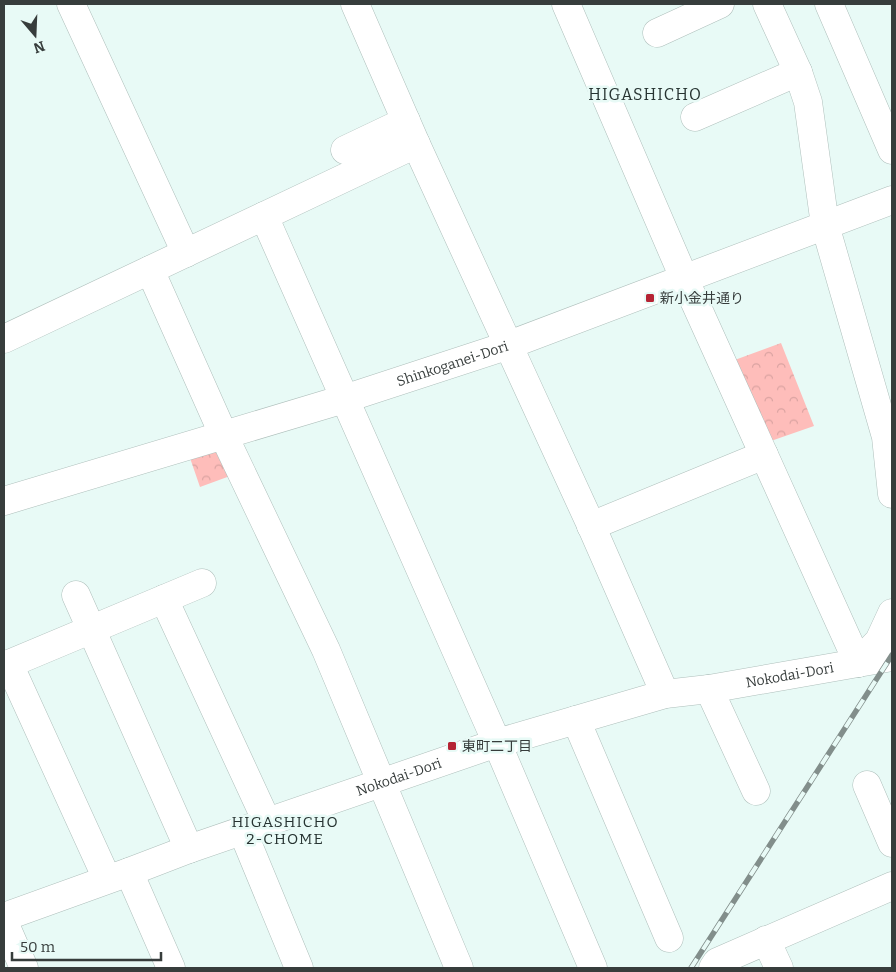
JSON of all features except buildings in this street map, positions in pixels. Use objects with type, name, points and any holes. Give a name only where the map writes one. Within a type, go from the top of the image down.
[{"type":"street","points":[[71,4],[186,253]]},
{"type":"street","points":[[356,4],[411,132],[591,526],[665,694]]},
{"type":"street","points":[[566,4],[684,278],[858,663],[879,641],[892,613]]},
{"type":"street","points":[[657,33],[720,4]]},
{"type":"street","points":[[767,4],[798,72],[808,102],[825,225],[886,437],[892,494]]},
{"type":"street","points":[[828,4],[892,150]]},
{"type":"street","points":[[695,118],[798,72]]},
{"type":"street","points":[[345,150],[411,132]]},
{"type":"street","points":[[4,339],[264,216],[411,132]]},
{"type":"street","name":"Shinkoganei-Dori","points":[[4,501],[344,400],[509,345],[892,200]]},
{"type":"street","points":[[264,216],[593,968]]},
{"type":"street","points":[[150,270],[224,436],[326,650],[460,968]]},
{"type":"street","points":[[591,526],[764,455]]},
{"type":"street","points":[[171,968],[118,876],[6,665],[202,583]]},
{"type":"street","points":[[76,595],[189,849]]},
{"type":"street","points":[[164,599],[255,826],[299,968]]},
{"type":"street","name":"Nokodai-Dori","points":[[4,917],[189,849],[496,743],[665,694],[709,689],[892,657]]},
{"type":"street","points":[[709,689],[756,791]]},
{"type":"street","points":[[576,720],[669,938]]},
{"type":"street","points":[[868,785],[892,843]]},
{"type":"street","points":[[713,968],[718,962],[766,940],[892,886]]},
{"type":"street","points":[[4,922],[24,968]]},
{"type":"street","points":[[766,940],[779,968]]},
{"type":"green space","points":[[781,343],[814,426],[768,442],[732,361]]},
{"type":"green space","points":[[220,447],[230,476],[200,487],[190,458]]},
{"type":"railway","points":[[691,968],[892,655]]},
{"type":"place","name":"新小金井通り","points":[[650,298]]},
{"type":"place","name":"東町二丁目","points":[[452,746]]},
{"type":"district","name":"HIGASHICHO","points":[[645,94]]},
{"type":"district","name":"HIGASHICHO 2-CHOME","points":[[285,830]]}]
